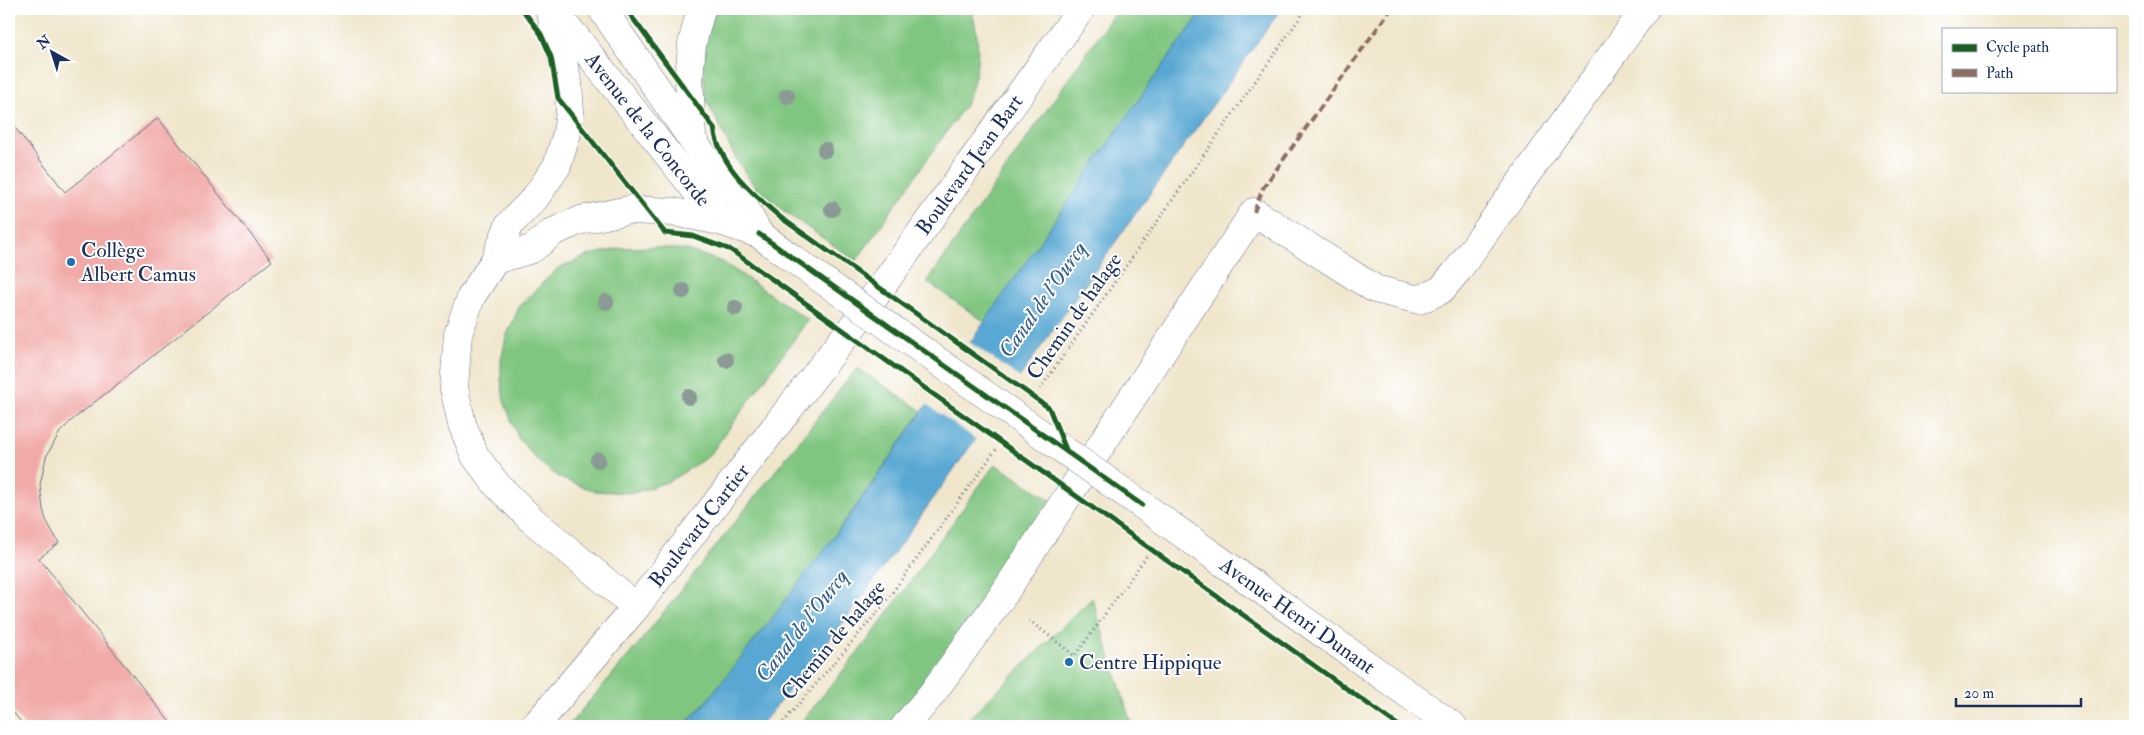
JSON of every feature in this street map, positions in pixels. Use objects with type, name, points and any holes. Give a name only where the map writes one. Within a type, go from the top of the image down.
[{"type":"street","name":"Avenue de la Concorde","points":[[602,9],[716,174],[741,202],[759,234]]},
{"type":"street","points":[[692,137],[690,61],[692,44],[701,9]]},
{"type":"street","name":"Boulevard Jean Bart","points":[[857,321],[1081,9]]},
{"type":"street","points":[[905,726],[932,695],[1001,598],[1254,212],[1375,289],[1419,300],[1441,290],[1458,270],[1645,9]]},
{"type":"street","name":"Avenue de la Concorde","points":[[550,10],[574,34],[720,221],[759,234],[790,256]]},
{"type":"street","points":[[550,10],[568,84],[570,112],[567,132],[557,166],[535,198],[509,226],[495,260],[471,297],[458,334],[454,388],[462,424],[471,448],[497,485],[532,519],[636,607]]},
{"type":"street","points":[[495,260],[532,249],[553,232],[581,220],[629,210],[674,212],[720,221]]},
{"type":"street","name":"Avenue Henri Dunant","points":[[790,256],[1453,726]]},
{"type":"street","name":"Boulevard Cartier","points":[[535,726],[636,607],[857,321]]},
{"type":"path","points":[[1001,598],[1075,656],[1151,550]]},
{"type":"green space","points":[[716,9],[971,9],[977,33],[978,57],[974,81],[966,104],[856,261],[784,211],[755,187],[737,161],[705,97],[702,50]]},
{"type":"green space","points":[[1117,9],[1204,9],[985,322],[927,282]]},
{"type":"green space","points":[[655,247],[687,250],[723,262],[808,320],[709,456],[670,481],[634,493],[594,491],[560,478],[538,461],[518,438],[504,401],[501,381],[501,361],[506,337],[520,305],[558,268],[589,255],[622,248]]},
{"type":"green space","points":[[857,368],[922,411],[777,614],[738,663],[683,726],[568,726],[636,647]]},
{"type":"green space","points":[[995,464],[1051,500],[908,707],[890,726],[798,726],[868,640]]},
{"type":"green space","name":"Centre Hippique","points":[[1092,598],[1132,726],[961,726]]},
{"type":"water","name":"Canal de l'Ourcq","points":[[1204,9],[1281,9],[913,527],[846,619],[766,719],[759,726],[683,726],[702,707],[854,510],[1148,86]]},
{"type":"pier","points":[[968,341],[1022,379],[978,441],[925,403]]},
{"type":"building","points":[[158,118],[272,261],[71,421],[60,432],[46,457],[40,485],[46,520],[59,543],[39,558],[173,726],[24,726],[9,707],[9,120],[65,192]]},
{"type":"marked path","points":[[1254,212],[1263,188],[1391,9]]},
{"type":"cycle path","points":[[522,9],[541,34],[551,57],[558,98],[665,233],[693,236],[731,250],[1399,726]]},
{"type":"cycle path","points":[[626,9],[714,128],[717,142],[730,166],[759,199],[780,217],[1049,408],[1067,452]]},
{"type":"cycle path","points":[[759,234],[1142,505]]},
{"type":"place","name":"Collège Albert Camus","points":[[71,262]]},
{"type":"place","name":"Centre Hippique","points":[[1069,662]]}]
